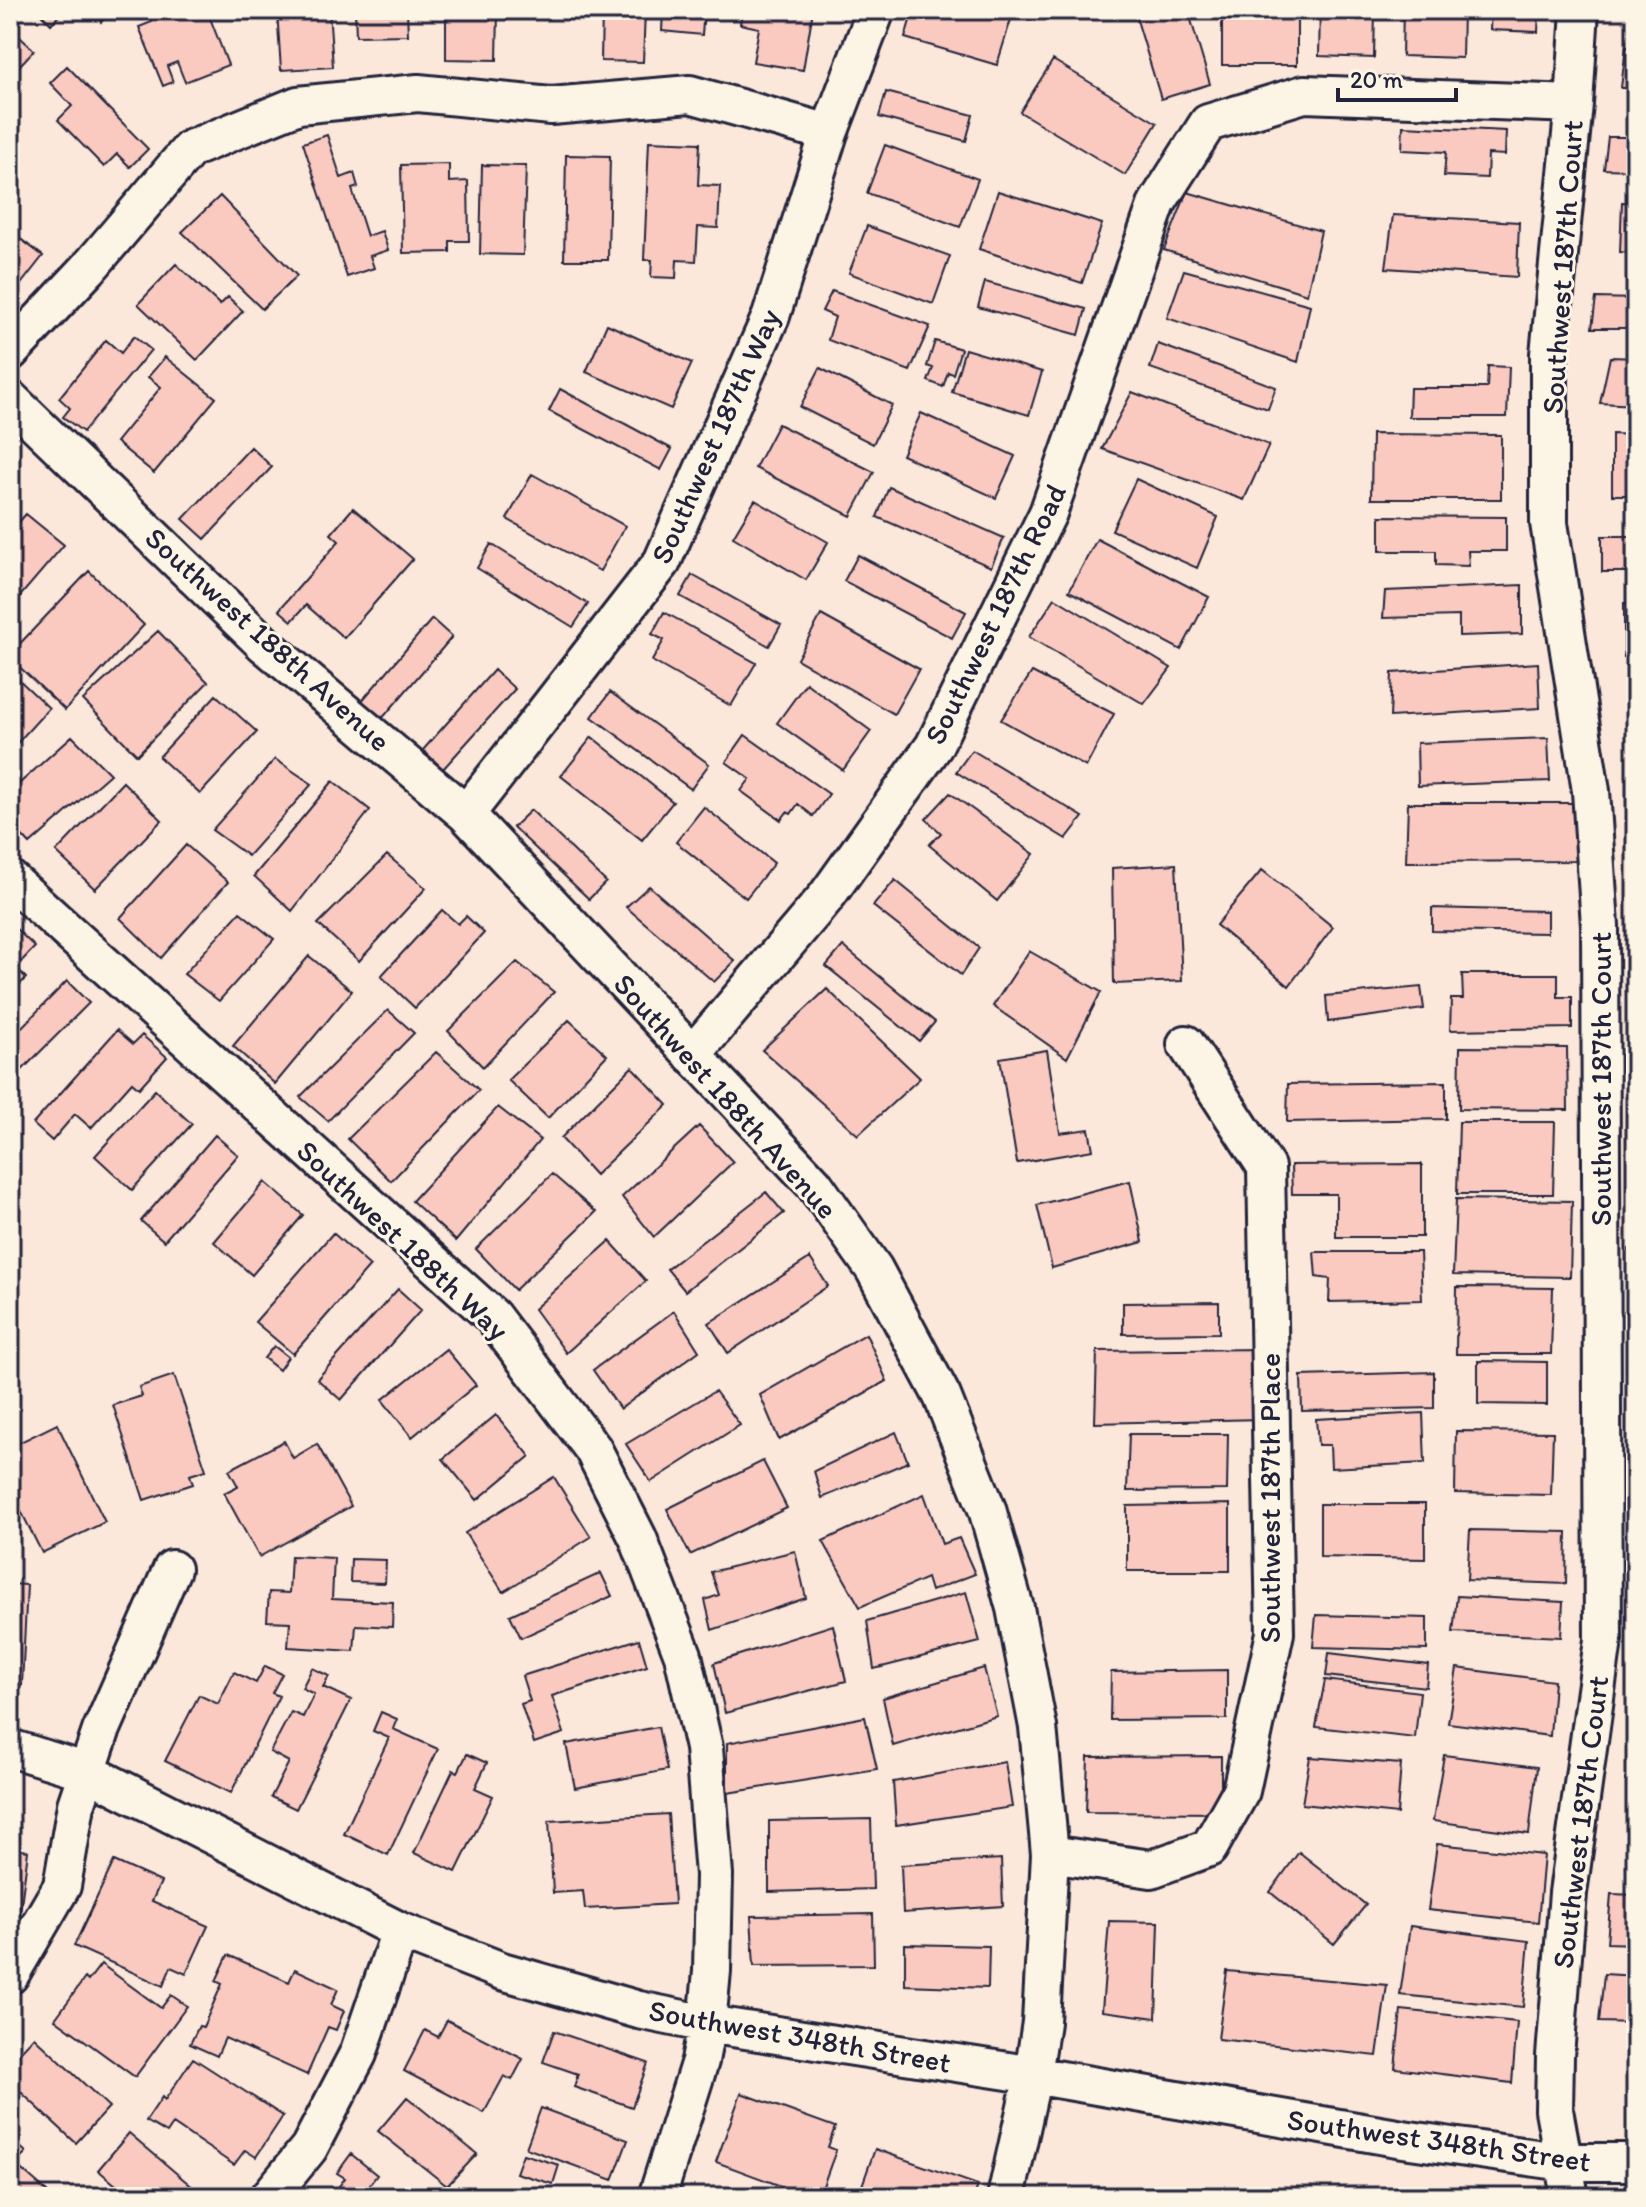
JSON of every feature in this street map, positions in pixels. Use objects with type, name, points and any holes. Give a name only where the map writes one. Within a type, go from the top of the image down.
[{"type":"street","name":"Southwest 187th Way","points":[[466,814],[662,562],[771,316],[829,133],[876,10]]},
{"type":"street","name":"Southwest 187th Court","points":[[1570,2197],[1554,2110],[1555,2056],[1568,1893],[1603,1640],[1600,926],[1591,791],[1549,523],[1549,354],[1574,104],[1580,10]]},
{"type":"street","points":[[10,352],[88,269],[190,149],[298,105],[418,93],[551,106],[690,94],[829,133]]},
{"type":"street","name":"Southwest 187th Road","points":[[692,1055],[826,897],[934,746],[1048,513],[1157,203],[1208,123],[1304,94],[1574,104]]},
{"type":"street","name":"Southwest 188th Avenue","points":[[10,399],[264,644],[466,814],[814,1184],[874,1269],[942,1396],[987,1509],[1015,1608],[1038,1727],[1050,1854],[1041,2022],[1033,2075],[1006,2197]]},
{"type":"street","name":"Southwest 188th Way","points":[[10,879],[492,1316],[593,1449],[638,1538],[683,1655],[704,1748],[714,1875],[712,1971],[707,2024],[700,2061],[657,2197]]},
{"type":"street","name":"Southwest 187th Place","points":[[1050,1854],[1151,1869],[1209,1848],[1241,1791],[1275,1633],[1266,1167],[1186,1044]]},
{"type":"street","points":[[10,1975],[62,1886],[76,1805],[101,1731],[172,1569]]},
{"type":"street","name":"Southwest 348th Street","points":[[10,1748],[88,1772],[400,1931],[502,1971],[639,2010],[707,2024],[1033,2075],[1403,2139],[1564,2162],[1636,2162]]},
{"type":"street","points":[[269,2197],[309,2148],[358,2054],[400,1931]]},
{"type":"building","points":[[37,10],[64,10],[51,24]]},
{"type":"building","points":[[91,10],[114,10],[101,22]]},
{"type":"building","points":[[207,10],[228,65],[185,82],[177,62],[167,66],[173,82],[163,86],[139,27],[152,22],[148,11]]},
{"type":"building","points":[[277,10],[329,10],[333,67],[281,70]]},
{"type":"building","points":[[355,10],[407,10],[408,35],[356,36]]},
{"type":"building","points":[[446,10],[498,10],[497,60],[446,59]]},
{"type":"building","points":[[602,10],[645,10],[643,62],[601,61]]},
{"type":"building","points":[[663,10],[704,10],[702,35],[662,31]]},
{"type":"building","points":[[742,10],[813,10],[803,70],[753,62],[759,28],[740,24]]},
{"type":"building","points":[[913,10],[993,10],[1012,16],[997,65],[905,38]]},
{"type":"building","points":[[1099,10],[1122,10],[1101,16]]},
{"type":"building","points":[[1134,10],[1188,10],[1210,84],[1161,99]]},
{"type":"building","points":[[1222,10],[1297,10],[1297,65],[1222,65]]},
{"type":"building","points":[[1320,10],[1375,10],[1374,58],[1319,56]]},
{"type":"building","points":[[1403,10],[1463,10],[1462,58],[1402,56]]},
{"type":"building","points":[[1491,10],[1539,10],[1538,32],[1490,30]]},
{"type":"building","points":[[10,28],[34,50],[10,76]]},
{"type":"building","points":[[1626,47],[1636,48],[1636,88],[1621,88]]},
{"type":"building","points":[[1053,60],[1157,123],[1125,175],[1020,112]]},
{"type":"building","points":[[67,66],[148,149],[130,167],[117,154],[104,167],[58,120],[72,106],[50,83]]},
{"type":"building","points":[[886,92],[973,115],[966,141],[879,117]]},
{"type":"building","points":[[1403,126],[1506,131],[1505,155],[1488,154],[1487,178],[1444,176],[1446,152],[1402,150]]},
{"type":"building","points":[[327,135],[341,178],[354,173],[358,187],[352,189],[367,236],[382,231],[388,250],[370,256],[374,268],[347,277],[303,143]]},
{"type":"building","points":[[1608,137],[1636,137],[1636,170],[1604,169]]},
{"type":"building","points":[[649,141],[700,143],[698,185],[720,186],[718,228],[698,227],[696,261],[677,260],[676,278],[651,277],[652,260],[644,260]]},
{"type":"building","points":[[885,145],[978,179],[960,227],[867,193]]},
{"type":"building","points":[[566,155],[610,156],[608,260],[564,260]]},
{"type":"building","points":[[449,164],[449,182],[468,181],[469,241],[450,241],[450,252],[403,253],[401,165]]},
{"type":"building","points":[[482,165],[526,166],[523,255],[480,254]]},
{"type":"building","points":[[998,191],[1102,224],[1082,283],[979,249]]},
{"type":"building","points":[[1187,192],[1321,231],[1307,294],[1164,250]]},
{"type":"building","points":[[220,196],[297,276],[262,309],[182,232]]},
{"type":"building","points":[[1622,202],[1636,203],[1636,253],[1620,252]]},
{"type":"building","points":[[1393,215],[1519,222],[1517,277],[1386,268]]},
{"type":"building","points":[[867,226],[950,256],[933,304],[849,273]]},
{"type":"building","points":[[10,231],[43,256],[10,298]]},
{"type":"building","points":[[176,264],[220,305],[228,297],[243,311],[197,360],[138,304]]},
{"type":"building","points":[[1184,270],[1310,305],[1298,362],[1167,318]]},
{"type":"building","points":[[985,282],[1086,309],[1079,335],[978,307]]},
{"type":"building","points":[[832,291],[930,326],[910,371],[828,340],[835,317],[822,311]]},
{"type":"building","points":[[1596,298],[1636,299],[1636,328],[1592,328]]},
{"type":"building","points":[[607,324],[692,363],[671,409],[586,372]]},
{"type":"building","points":[[134,336],[151,350],[83,432],[63,417],[70,408],[59,398],[106,340],[121,353]]},
{"type":"building","points":[[935,341],[961,349],[953,374],[948,372],[943,387],[928,381],[933,368],[927,366]]},
{"type":"building","points":[[1158,344],[1276,387],[1268,409],[1150,368]]},
{"type":"building","points":[[965,349],[1042,372],[1029,415],[952,392]]},
{"type":"building","points":[[165,357],[216,398],[154,473],[116,442],[161,387],[148,377]]},
{"type":"building","points":[[1610,357],[1636,358],[1636,405],[1600,403]]},
{"type":"building","points":[[1488,366],[1509,367],[1507,417],[1409,417],[1410,388],[1487,388]]},
{"type":"building","points":[[820,368],[892,405],[873,444],[800,407]]},
{"type":"building","points":[[560,389],[672,449],[661,470],[549,411]]},
{"type":"building","points":[[1132,392],[1269,445],[1244,500],[1102,449]]},
{"type":"building","points":[[921,413],[1015,456],[996,498],[902,455]]},
{"type":"building","points":[[778,424],[874,472],[851,516],[755,468]]},
{"type":"building","points":[[1372,434],[1501,435],[1501,499],[1371,499]]},
{"type":"building","points":[[1612,434],[1636,435],[1636,495],[1612,495]]},
{"type":"building","points":[[251,447],[272,467],[205,539],[183,519]]},
{"type":"building","points":[[532,474],[625,526],[600,571],[507,519]]},
{"type":"building","points":[[1136,479],[1218,517],[1197,568],[1112,530]]},
{"type":"building","points":[[889,487],[1004,538],[991,567],[877,517]]},
{"type":"building","points":[[755,500],[828,542],[806,580],[733,537]]},
{"type":"building","points":[[353,508],[413,559],[344,638],[306,605],[292,621],[279,610],[339,541],[331,534]]},
{"type":"building","points":[[26,514],[64,545],[10,608],[10,532]]},
{"type":"building","points":[[1380,516],[1506,517],[1506,551],[1468,551],[1469,566],[1436,565],[1436,551],[1380,551]]},
{"type":"building","points":[[1602,536],[1636,536],[1636,572],[1602,572]]},
{"type":"building","points":[[1097,539],[1209,597],[1181,650],[1069,591]]},
{"type":"building","points":[[491,544],[588,604],[573,627],[477,568]]},
{"type":"building","points":[[858,555],[966,612],[952,638],[844,581]]},
{"type":"building","points":[[89,571],[144,625],[65,710],[10,658],[10,654]]},
{"type":"building","points":[[692,575],[781,625],[769,646],[680,596]]},
{"type":"building","points":[[1522,585],[1522,634],[1459,636],[1459,616],[1383,618],[1385,591]]},
{"type":"building","points":[[1055,598],[1171,668],[1144,704],[1029,637]]},
{"type":"building","points":[[1624,603],[1636,603],[1636,657],[1624,657]]},
{"type":"building","points":[[664,612],[756,663],[731,706],[652,661],[664,640],[652,634]]},
{"type":"building","points":[[821,615],[919,669],[894,714],[797,659]]},
{"type":"building","points":[[432,619],[452,637],[380,721],[360,703]]},
{"type":"building","points":[[158,631],[208,682],[137,755],[83,700]]},
{"type":"building","points":[[1538,663],[1540,708],[1390,717],[1392,673]]},
{"type":"building","points":[[494,670],[515,689],[443,769],[423,750]]},
{"type":"building","points":[[1032,672],[1114,714],[1086,767],[1001,720]]},
{"type":"building","points":[[15,676],[49,708],[10,751],[10,681]]},
{"type":"building","points":[[806,683],[871,731],[843,770],[777,723]]},
{"type":"building","points":[[610,692],[709,764],[691,789],[592,717]]},
{"type":"building","points":[[216,695],[257,732],[200,794],[159,757]]},
{"type":"building","points":[[745,735],[829,794],[813,816],[798,804],[791,814],[787,812],[781,820],[741,791],[750,779],[726,762]]},
{"type":"building","points":[[72,736],[110,774],[30,844],[10,823],[10,792]]},
{"type":"building","points":[[592,737],[673,802],[642,840],[561,776]]},
{"type":"building","points":[[1548,738],[1550,781],[1418,786],[1417,743]]},
{"type":"building","points":[[972,750],[1083,817],[1066,839],[956,772]]},
{"type":"building","points":[[275,759],[312,784],[248,856],[212,830]]},
{"type":"building","points":[[333,781],[370,810],[292,911],[254,876]]},
{"type":"building","points":[[123,782],[162,820],[95,889],[56,852]]},
{"type":"building","points":[[950,793],[1034,854],[997,901],[929,845],[941,833],[926,819]]},
{"type":"building","points":[[1408,803],[1577,803],[1577,861],[1406,862]]},
{"type":"building","points":[[704,807],[774,863],[746,898],[676,842]]},
{"type":"building","points":[[531,810],[606,882],[589,899],[513,827]]},
{"type":"building","points":[[186,845],[228,882],[161,958],[120,918]]},
{"type":"building","points":[[387,855],[426,888],[359,961],[318,924]]},
{"type":"building","points":[[1176,864],[1182,981],[1114,984],[1112,868]]},
{"type":"building","points":[[1262,870],[1333,927],[1289,986],[1216,925]]},
{"type":"building","points":[[895,880],[979,948],[961,975],[873,906]]},
{"type":"building","points":[[649,886],[735,961],[714,982],[626,907]]},
{"type":"building","points":[[1432,908],[1547,911],[1547,933],[1432,931]]},
{"type":"building","points":[[442,910],[458,924],[466,916],[484,933],[415,1008],[381,976]]},
{"type":"building","points":[[240,912],[274,939],[219,1001],[184,974]]},
{"type":"building","points":[[12,925],[35,947],[16,967],[26,978],[10,995],[10,928]]},
{"type":"building","points":[[1631,929],[1636,929],[1636,966],[1631,966]]},
{"type":"building","points":[[843,946],[935,1022],[919,1041],[826,966]]},
{"type":"building","points":[[1029,951],[1101,992],[1067,1058],[993,1006]]},
{"type":"building","points":[[309,956],[352,991],[275,1084],[233,1046]]},
{"type":"building","points":[[517,962],[554,992],[483,1067],[448,1031]]},
{"type":"building","points":[[1462,974],[1558,974],[1558,997],[1572,997],[1572,1028],[1450,1030],[1451,999],[1463,999]]},
{"type":"building","points":[[67,981],[89,1003],[10,1082],[10,1039]]},
{"type":"building","points":[[1421,987],[1424,1009],[1328,1022],[1326,996]]},
{"type":"building","points":[[827,989],[920,1078],[858,1135],[762,1050]]},
{"type":"building","points":[[388,1010],[414,1033],[328,1121],[300,1097]]},
{"type":"building","points":[[569,1020],[607,1055],[548,1118],[508,1080]]},
{"type":"building","points":[[117,1030],[133,1044],[142,1035],[167,1057],[139,1088],[132,1082],[91,1128],[75,1114],[52,1141],[33,1124]]},
{"type":"building","points":[[1460,1047],[1567,1048],[1568,1110],[1459,1109]]},
{"type":"building","points":[[1047,1050],[1060,1133],[1089,1129],[1093,1150],[1017,1163],[1000,1058]]},
{"type":"building","points":[[436,1052],[479,1090],[391,1181],[348,1139]]},
{"type":"building","points":[[632,1067],[668,1105],[595,1175],[561,1138]]},
{"type":"building","points":[[1446,1082],[1446,1119],[1287,1122],[1288,1084]]},
{"type":"building","points":[[155,1090],[192,1124],[132,1190],[95,1156]]},
{"type":"building","points":[[498,1107],[540,1140],[456,1241],[412,1201]]},
{"type":"building","points":[[1459,1122],[1555,1122],[1553,1194],[1457,1194]]},
{"type":"building","points":[[699,1126],[733,1162],[654,1237],[622,1197]]},
{"type":"building","points":[[215,1135],[238,1155],[164,1241],[141,1221]]},
{"type":"building","points":[[1422,1164],[1422,1237],[1336,1237],[1336,1194],[1292,1194],[1291,1165]]},
{"type":"building","points":[[552,1174],[596,1212],[515,1290],[476,1249]]},
{"type":"building","points":[[1130,1181],[1143,1242],[1052,1268],[1037,1205]]},
{"type":"building","points":[[265,1182],[303,1215],[252,1275],[214,1242]]},
{"type":"building","points":[[766,1192],[784,1213],[685,1291],[667,1269]]},
{"type":"building","points":[[1456,1199],[1572,1201],[1570,1277],[1453,1275]]},
{"type":"building","points":[[333,1233],[370,1266],[293,1354],[255,1322]]},
{"type":"building","points":[[610,1241],[646,1281],[566,1353],[534,1309]]},
{"type":"building","points":[[1629,1249],[1636,1249],[1636,1294],[1628,1294]]},
{"type":"building","points":[[1314,1252],[1420,1252],[1422,1300],[1329,1302],[1330,1279],[1316,1277]]},
{"type":"building","points":[[810,1258],[828,1286],[728,1353],[709,1323]]},
{"type":"building","points":[[1457,1287],[1553,1288],[1551,1354],[1456,1354]]},
{"type":"building","points":[[398,1289],[421,1310],[341,1400],[317,1379]]},
{"type":"building","points":[[1219,1302],[1219,1333],[1123,1334],[1123,1303]]},
{"type":"building","points":[[674,1311],[699,1351],[620,1409],[593,1370]]},
{"type":"building","points":[[866,1334],[887,1381],[779,1440],[760,1395]]},
{"type":"building","points":[[274,1346],[288,1357],[279,1370],[264,1358]]},
{"type":"building","points":[[446,1349],[476,1385],[412,1437],[382,1400]]},
{"type":"building","points":[[1259,1349],[1262,1419],[1095,1423],[1097,1351]]},
{"type":"building","points":[[1478,1361],[1547,1362],[1547,1405],[1478,1404]]},
{"type":"building","points":[[1434,1372],[1434,1408],[1302,1411],[1301,1376]]},
{"type":"building","points":[[174,1375],[206,1470],[190,1475],[193,1484],[144,1500],[113,1405],[142,1396],[139,1387]]},
{"type":"building","points":[[715,1391],[740,1425],[651,1482],[626,1444]]},
{"type":"building","points":[[1423,1413],[1425,1463],[1331,1468],[1330,1445],[1318,1445],[1316,1419]]},
{"type":"building","points":[[496,1415],[530,1456],[477,1500],[443,1459]]},
{"type":"building","points":[[57,1424],[105,1522],[42,1553],[10,1489],[10,1447]]},
{"type":"building","points":[[1456,1431],[1553,1432],[1551,1495],[1455,1493]]},
{"type":"building","points":[[896,1432],[908,1462],[822,1498],[814,1471]]},
{"type":"building","points":[[1129,1434],[1228,1434],[1227,1490],[1127,1491]]},
{"type":"building","points":[[284,1441],[293,1458],[317,1444],[351,1506],[259,1557],[224,1493],[238,1486],[229,1470]]},
{"type":"building","points":[[763,1461],[787,1508],[690,1555],[667,1509]]},
{"type":"building","points":[[554,1477],[591,1537],[503,1592],[465,1533]]},
{"type":"building","points":[[924,1494],[942,1544],[959,1538],[975,1574],[931,1591],[927,1578],[860,1607],[823,1541]]},
{"type":"building","points":[[1230,1504],[1230,1571],[1127,1571],[1127,1506]]},
{"type":"building","points":[[1320,1504],[1425,1504],[1425,1559],[1320,1557]]},
{"type":"building","points":[[1470,1530],[1567,1532],[1566,1584],[1467,1580]]},
{"type":"building","points":[[795,1551],[806,1598],[712,1630],[705,1600],[719,1595],[711,1572]]},
{"type":"building","points":[[291,1556],[334,1558],[332,1599],[393,1602],[392,1627],[356,1625],[354,1651],[288,1647],[290,1622],[267,1621],[269,1592],[289,1593]]},
{"type":"building","points":[[351,1559],[386,1560],[385,1583],[350,1582]]},
{"type":"building","points":[[601,1573],[612,1596],[521,1638],[510,1615]]},
{"type":"building","points":[[10,1584],[27,1585],[22,1685],[10,1685]]},
{"type":"building","points":[[966,1592],[980,1642],[874,1669],[867,1621]]},
{"type":"building","points":[[1457,1596],[1563,1602],[1561,1637],[1453,1632]]},
{"type":"building","points":[[1316,1615],[1427,1618],[1427,1650],[1313,1647]]},
{"type":"building","points":[[833,1625],[846,1681],[725,1713],[714,1663]]},
{"type":"building","points":[[639,1639],[647,1666],[552,1696],[564,1733],[534,1743],[521,1704],[530,1701],[522,1676]]},
{"type":"building","points":[[1329,1653],[1428,1665],[1426,1687],[1326,1676]]},
{"type":"building","points":[[265,1666],[282,1674],[272,1693],[279,1696],[231,1793],[165,1761],[199,1695],[218,1704],[234,1672],[256,1683]]},
{"type":"building","points":[[312,1668],[329,1676],[323,1687],[351,1700],[296,1809],[271,1797],[289,1762],[270,1752],[291,1712],[303,1717],[314,1694],[302,1688]]},
{"type":"building","points":[[984,1668],[997,1716],[893,1746],[883,1698]]},
{"type":"building","points":[[1457,1668],[1554,1681],[1550,1736],[1448,1723]]},
{"type":"building","points":[[1227,1670],[1227,1719],[1110,1720],[1111,1672]]},
{"type":"building","points":[[1325,1680],[1420,1692],[1415,1738],[1316,1727]]},
{"type":"building","points":[[381,1712],[397,1719],[393,1729],[438,1749],[388,1855],[344,1834],[389,1738],[373,1731]]},
{"type":"building","points":[[865,1717],[877,1769],[727,1793],[727,1743]]},
{"type":"building","points":[[658,1727],[667,1770],[575,1788],[566,1744]]},
{"type":"building","points":[[467,1754],[487,1763],[475,1788],[493,1796],[456,1872],[414,1853],[453,1770],[458,1772]]},
{"type":"building","points":[[1444,1755],[1537,1767],[1529,1834],[1433,1821]]},
{"type":"building","points":[[1221,1756],[1221,1813],[1086,1812],[1088,1757]]},
{"type":"building","points":[[1310,1757],[1401,1764],[1397,1814],[1302,1804]]},
{"type":"building","points":[[1005,1762],[1012,1807],[896,1825],[893,1782]]},
{"type":"building","points":[[668,1814],[674,1904],[585,1909],[583,1891],[553,1893],[549,1821]]},
{"type":"building","points":[[871,1819],[873,1889],[769,1892],[769,1821]]},
{"type":"building","points":[[10,1829],[13,1829],[11,1848],[28,1851],[19,1920],[10,1919]]},
{"type":"building","points":[[1437,1844],[1544,1855],[1538,1922],[1428,1910]]},
{"type":"building","points":[[1299,1852],[1366,1905],[1334,1944],[1270,1892]]},
{"type":"building","points":[[1001,1859],[1003,1906],[903,1913],[901,1865]]},
{"type":"building","points":[[114,1861],[161,1882],[152,1901],[208,1926],[186,1974],[171,1967],[163,1986],[74,1946]]},
{"type":"building","points":[[1611,1894],[1636,1895],[1636,1944],[1607,1943]]},
{"type":"building","points":[[873,1914],[874,1965],[754,1966],[751,1916]]},
{"type":"building","points":[[1109,1921],[1159,1922],[1156,2018],[1102,2011]]},
{"type":"building","points":[[1410,1926],[1529,1941],[1523,2007],[1400,1995]]},
{"type":"building","points":[[905,1944],[989,1946],[988,1988],[905,1985]]},
{"type":"building","points":[[228,1955],[289,1982],[295,1969],[338,1989],[331,2005],[344,2011],[336,2030],[328,2027],[307,2075],[225,2038],[217,2056],[190,2044],[199,2026],[203,2027],[222,1984],[216,1981]]},
{"type":"building","points":[[101,1964],[161,2008],[171,1995],[187,2006],[135,2077],[55,2019],[85,1978],[88,1981]]},
{"type":"building","points":[[1227,1971],[1387,1985],[1377,2056],[1218,2039]]},
{"type":"building","points":[[1604,1974],[1636,1976],[1636,2023],[1599,2022]]},
{"type":"building","points":[[1401,2010],[1517,2022],[1512,2083],[1395,2068]]},
{"type":"building","points":[[447,2020],[523,2059],[512,2080],[504,2076],[484,2113],[404,2071],[425,2030],[438,2037]]},
{"type":"building","points":[[554,2031],[648,2063],[632,2107],[574,2087],[578,2074],[543,2062]]},
{"type":"building","points":[[34,2037],[109,2107],[76,2143],[10,2082],[10,2063]]},
{"type":"building","points":[[193,2058],[283,2116],[256,2157],[245,2150],[234,2165],[173,2124],[167,2133],[146,2121],[162,2097],[165,2100]]},
{"type":"building","points":[[741,2093],[835,2127],[828,2147],[836,2150],[819,2197],[811,2197],[716,2162]]},
{"type":"building","points":[[407,2097],[477,2154],[447,2186],[378,2131]]},
{"type":"building","points":[[541,2108],[628,2140],[613,2180],[526,2148]]},
{"type":"building","points":[[129,2133],[202,2195],[130,2197],[98,2170]]},
{"type":"building","points":[[10,2138],[26,2152],[15,2164],[48,2193],[44,2197],[10,2197]]},
{"type":"building","points":[[875,2149],[978,2185],[974,2197],[858,2197]]},
{"type":"building","points":[[351,2154],[377,2175],[367,2188],[379,2197],[331,2197],[345,2178],[337,2173]]},
{"type":"building","points":[[523,2154],[559,2165],[553,2184],[516,2173]]}]
